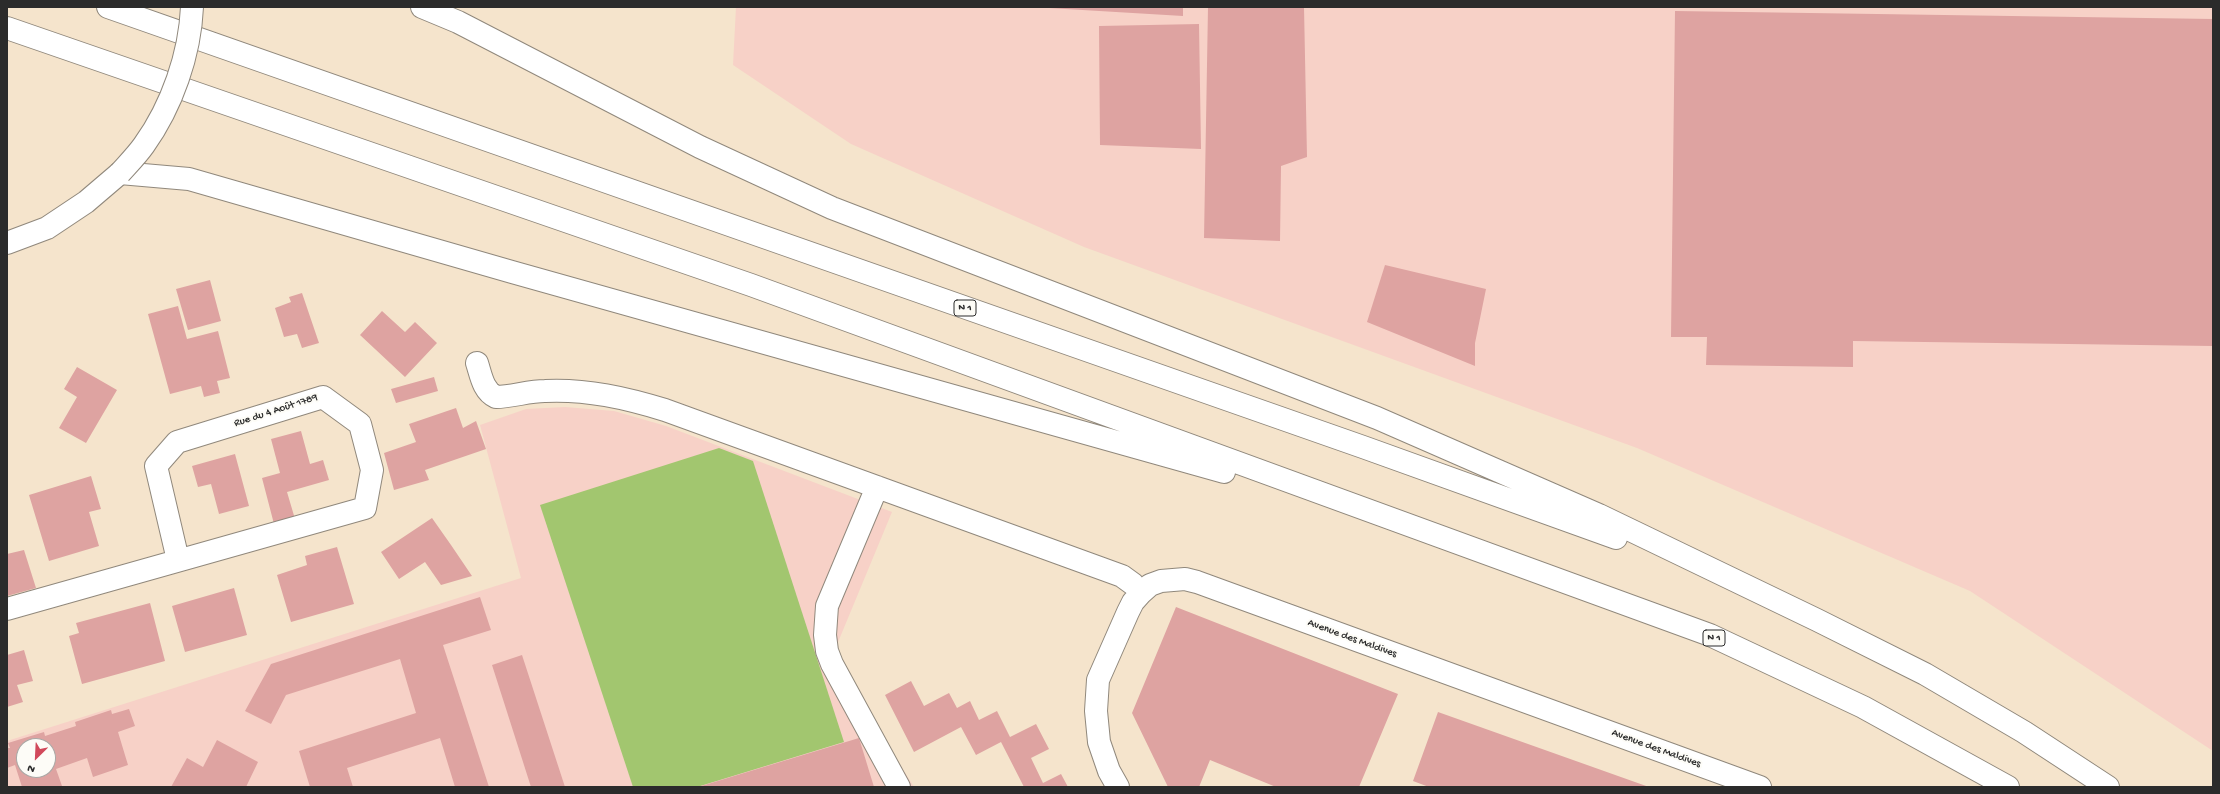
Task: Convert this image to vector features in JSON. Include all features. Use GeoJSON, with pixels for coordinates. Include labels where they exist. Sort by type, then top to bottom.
{"type":"FeatureCollection","features":[{"type":"Feature","properties":{"kind":"main road","name":"N 1"},"geometry":{"type":"LineString","coordinates":[[108,7],[1591,528],[1817,620],[1925,674],[2024,732],[2108,787]]}},
{"type":"Feature","properties":{"kind":"main road"},"geometry":{"type":"LineString","coordinates":[[7,242],[47,228],[86,202],[120,173],[145,145],[175,91],[191,30],[192,7]]}},
{"type":"Feature","properties":{"kind":"main road"},"geometry":{"type":"LineString","coordinates":[[422,7],[458,22],[700,147],[832,208],[1377,418],[1599,515],[1817,620]]}},
{"type":"Feature","properties":{"kind":"main road","name":"N 1"},"geometry":{"type":"LineString","coordinates":[[7,28],[751,285],[1710,635],[1863,707],[2008,787]]}},
{"type":"Feature","properties":{"kind":"main road"},"geometry":{"type":"LineString","coordinates":[[120,173],[189,179],[1405,523]]}},
{"type":"Feature","properties":{"kind":"main road"},"geometry":{"type":"LineString","coordinates":[[477,363],[486,388],[490,394],[496,396],[570,390],[599,393],[628,399],[665,410],[1122,576],[1133,584],[1141,593]]}},
{"type":"Feature","properties":{"kind":"main road","name":"Rue du 4 Août 1789"},"geometry":{"type":"LineString","coordinates":[[7,609],[365,508],[372,470],[360,424],[323,396],[178,442],[156,466],[178,560]]}},
{"type":"Feature","properties":{"kind":"main road"},"geometry":{"type":"LineString","coordinates":[[877,487],[832,592],[825,620],[825,635],[827,651],[832,664],[899,787]]}},
{"type":"Feature","properties":{"kind":"main road","name":"Avenue des Maldives"},"geometry":{"type":"LineString","coordinates":[[1118,787],[1109,771],[1099,742],[1096,711],[1098,680],[1130,607],[1141,593],[1150,586],[1161,581],[1185,579],[1197,582],[1760,787]]}},
{"type":"Feature","properties":{"kind":"shaded area"},"geometry":{"type":"Polygon","coordinates":[[[736,7],[2213,7],[2213,751],[1970,591],[1637,448],[1084,247],[851,144],[733,65],[736,7]]]}},
{"type":"Feature","properties":{"kind":"shaded area"},"geometry":{"type":"Polygon","coordinates":[[[565,407],[614,411],[666,426],[892,512],[836,647],[848,682],[914,787],[7,787],[7,741],[16,738],[16,778],[56,778],[56,738],[16,738],[521,578],[480,425],[526,409],[565,407]]]}},
{"type":"Feature","properties":{"kind":"green space"},"geometry":{"type":"Polygon","coordinates":[[[719,448],[753,461],[844,742],[697,787],[633,787],[540,505],[719,448]]]}},
{"type":"Feature","properties":{"kind":"building"},"geometry":{"type":"Polygon","coordinates":[[[1183,7],[1183,16],[1049,8],[1183,7]]]}},
{"type":"Feature","properties":{"kind":"building"},"geometry":{"type":"Polygon","coordinates":[[[1208,7],[1304,7],[1307,157],[1281,166],[1280,241],[1204,238],[1208,7]]]}},
{"type":"Feature","properties":{"kind":"building"},"geometry":{"type":"Polygon","coordinates":[[[1675,11],[2213,19],[2213,346],[1853,341],[1853,367],[1706,365],[1707,337],[1671,337],[1675,11]]]}},
{"type":"Feature","properties":{"kind":"building"},"geometry":{"type":"Polygon","coordinates":[[[1199,24],[1201,149],[1100,145],[1099,26],[1199,24]]]}},
{"type":"Feature","properties":{"kind":"building"},"geometry":{"type":"Polygon","coordinates":[[[1385,265],[1486,289],[1475,343],[1475,366],[1367,322],[1385,265]]]}},
{"type":"Feature","properties":{"kind":"building"},"geometry":{"type":"Polygon","coordinates":[[[210,280],[221,321],[188,330],[176,289],[210,280]]]}},
{"type":"Feature","properties":{"kind":"building"},"geometry":{"type":"Polygon","coordinates":[[[302,293],[319,343],[302,348],[297,334],[284,337],[275,308],[291,302],[289,297],[302,293]]]}},
{"type":"Feature","properties":{"kind":"building"},"geometry":{"type":"Polygon","coordinates":[[[178,306],[187,339],[218,331],[230,378],[217,381],[220,393],[204,397],[201,386],[170,394],[148,314],[178,306]]]}},
{"type":"Feature","properties":{"kind":"building"},"geometry":{"type":"Polygon","coordinates":[[[382,311],[405,332],[415,322],[437,343],[405,377],[360,335],[382,311]]]}},
{"type":"Feature","properties":{"kind":"building"},"geometry":{"type":"Polygon","coordinates":[[[77,367],[117,390],[86,443],[59,428],[77,397],[64,389],[77,367]]]}},
{"type":"Feature","properties":{"kind":"building"},"geometry":{"type":"Polygon","coordinates":[[[434,377],[438,391],[396,403],[391,389],[434,377]]]}},
{"type":"Feature","properties":{"kind":"building"},"geometry":{"type":"Polygon","coordinates":[[[456,408],[463,428],[476,421],[486,449],[425,470],[429,480],[394,490],[384,453],[416,442],[409,424],[456,408]]]}},
{"type":"Feature","properties":{"kind":"building"},"geometry":{"type":"Polygon","coordinates":[[[301,431],[310,464],[323,460],[329,480],[287,492],[295,519],[274,524],[262,478],[280,473],[271,439],[301,431]]]}},
{"type":"Feature","properties":{"kind":"building"},"geometry":{"type":"Polygon","coordinates":[[[235,454],[249,506],[219,514],[211,484],[198,487],[192,466],[235,454]]]}},
{"type":"Feature","properties":{"kind":"building"},"geometry":{"type":"Polygon","coordinates":[[[91,476],[101,509],[89,512],[99,546],[49,561],[29,495],[91,476]]]}},
{"type":"Feature","properties":{"kind":"building"},"geometry":{"type":"Polygon","coordinates":[[[432,518],[472,576],[441,585],[425,562],[399,579],[381,552],[432,518]]]}},
{"type":"Feature","properties":{"kind":"building"},"geometry":{"type":"Polygon","coordinates":[[[337,547],[354,604],[291,622],[277,575],[307,565],[305,556],[337,547]]]}},
{"type":"Feature","properties":{"kind":"building"},"geometry":{"type":"Polygon","coordinates":[[[24,550],[36,588],[7,596],[7,554],[24,550]]]}},
{"type":"Feature","properties":{"kind":"building"},"geometry":{"type":"Polygon","coordinates":[[[234,588],[247,635],[185,652],[172,606],[234,588]]]}},
{"type":"Feature","properties":{"kind":"building"},"geometry":{"type":"Polygon","coordinates":[[[480,597],[491,630],[443,645],[489,787],[455,787],[440,738],[347,768],[353,787],[310,787],[299,751],[416,713],[400,659],[286,695],[271,724],[245,711],[271,664],[480,597]]]}},
{"type":"Feature","properties":{"kind":"building"},"geometry":{"type":"Polygon","coordinates":[[[150,603],[165,661],[82,684],[69,636],[79,633],[76,623],[150,603]]]}},
{"type":"Feature","properties":{"kind":"building"},"geometry":{"type":"Polygon","coordinates":[[[1176,607],[1398,694],[1359,787],[1276,787],[1210,760],[1199,787],[1168,787],[1132,713],[1176,607]]]}},
{"type":"Feature","properties":{"kind":"building"},"geometry":{"type":"Polygon","coordinates":[[[24,650],[33,681],[17,685],[23,702],[7,707],[7,655],[24,650]]]}},
{"type":"Feature","properties":{"kind":"building"},"geometry":{"type":"Polygon","coordinates":[[[522,655],[565,787],[531,787],[492,665],[522,655]]]}},
{"type":"Feature","properties":{"kind":"building"},"geometry":{"type":"Polygon","coordinates":[[[911,681],[924,706],[949,693],[957,708],[970,701],[979,720],[997,711],[1010,737],[1036,724],[1049,749],[1031,758],[1043,783],[1061,774],[1068,787],[1024,787],[1001,742],[976,755],[961,727],[914,752],[885,695],[911,681]]]}},
{"type":"Feature","properties":{"kind":"building"},"geometry":{"type":"Polygon","coordinates":[[[129,709],[135,726],[118,732],[128,765],[93,777],[87,758],[56,769],[56,738],[24,738],[44,732],[45,736],[76,726],[75,722],[111,710],[112,714],[129,709]]]}},
{"type":"Feature","properties":{"kind":"building"},"geometry":{"type":"Polygon","coordinates":[[[1438,712],[1649,787],[1429,787],[1413,781],[1438,712]]]}},
{"type":"Feature","properties":{"kind":"building"},"geometry":{"type":"Polygon","coordinates":[[[859,738],[874,787],[698,787],[859,738]]]}},
{"type":"Feature","properties":{"kind":"building"},"geometry":{"type":"Polygon","coordinates":[[[217,740],[258,762],[246,787],[171,787],[187,758],[203,767],[217,740]]]}},
{"type":"Feature","properties":{"kind":"building"},"geometry":{"type":"Polygon","coordinates":[[[16,741],[16,768],[15,765],[7,768],[7,748],[10,748],[8,743],[16,741]]]}},
{"type":"Feature","properties":{"kind":"building"},"geometry":{"type":"Polygon","coordinates":[[[56,769],[62,786],[60,787],[22,787],[19,778],[56,778],[56,769]]]}}]}
